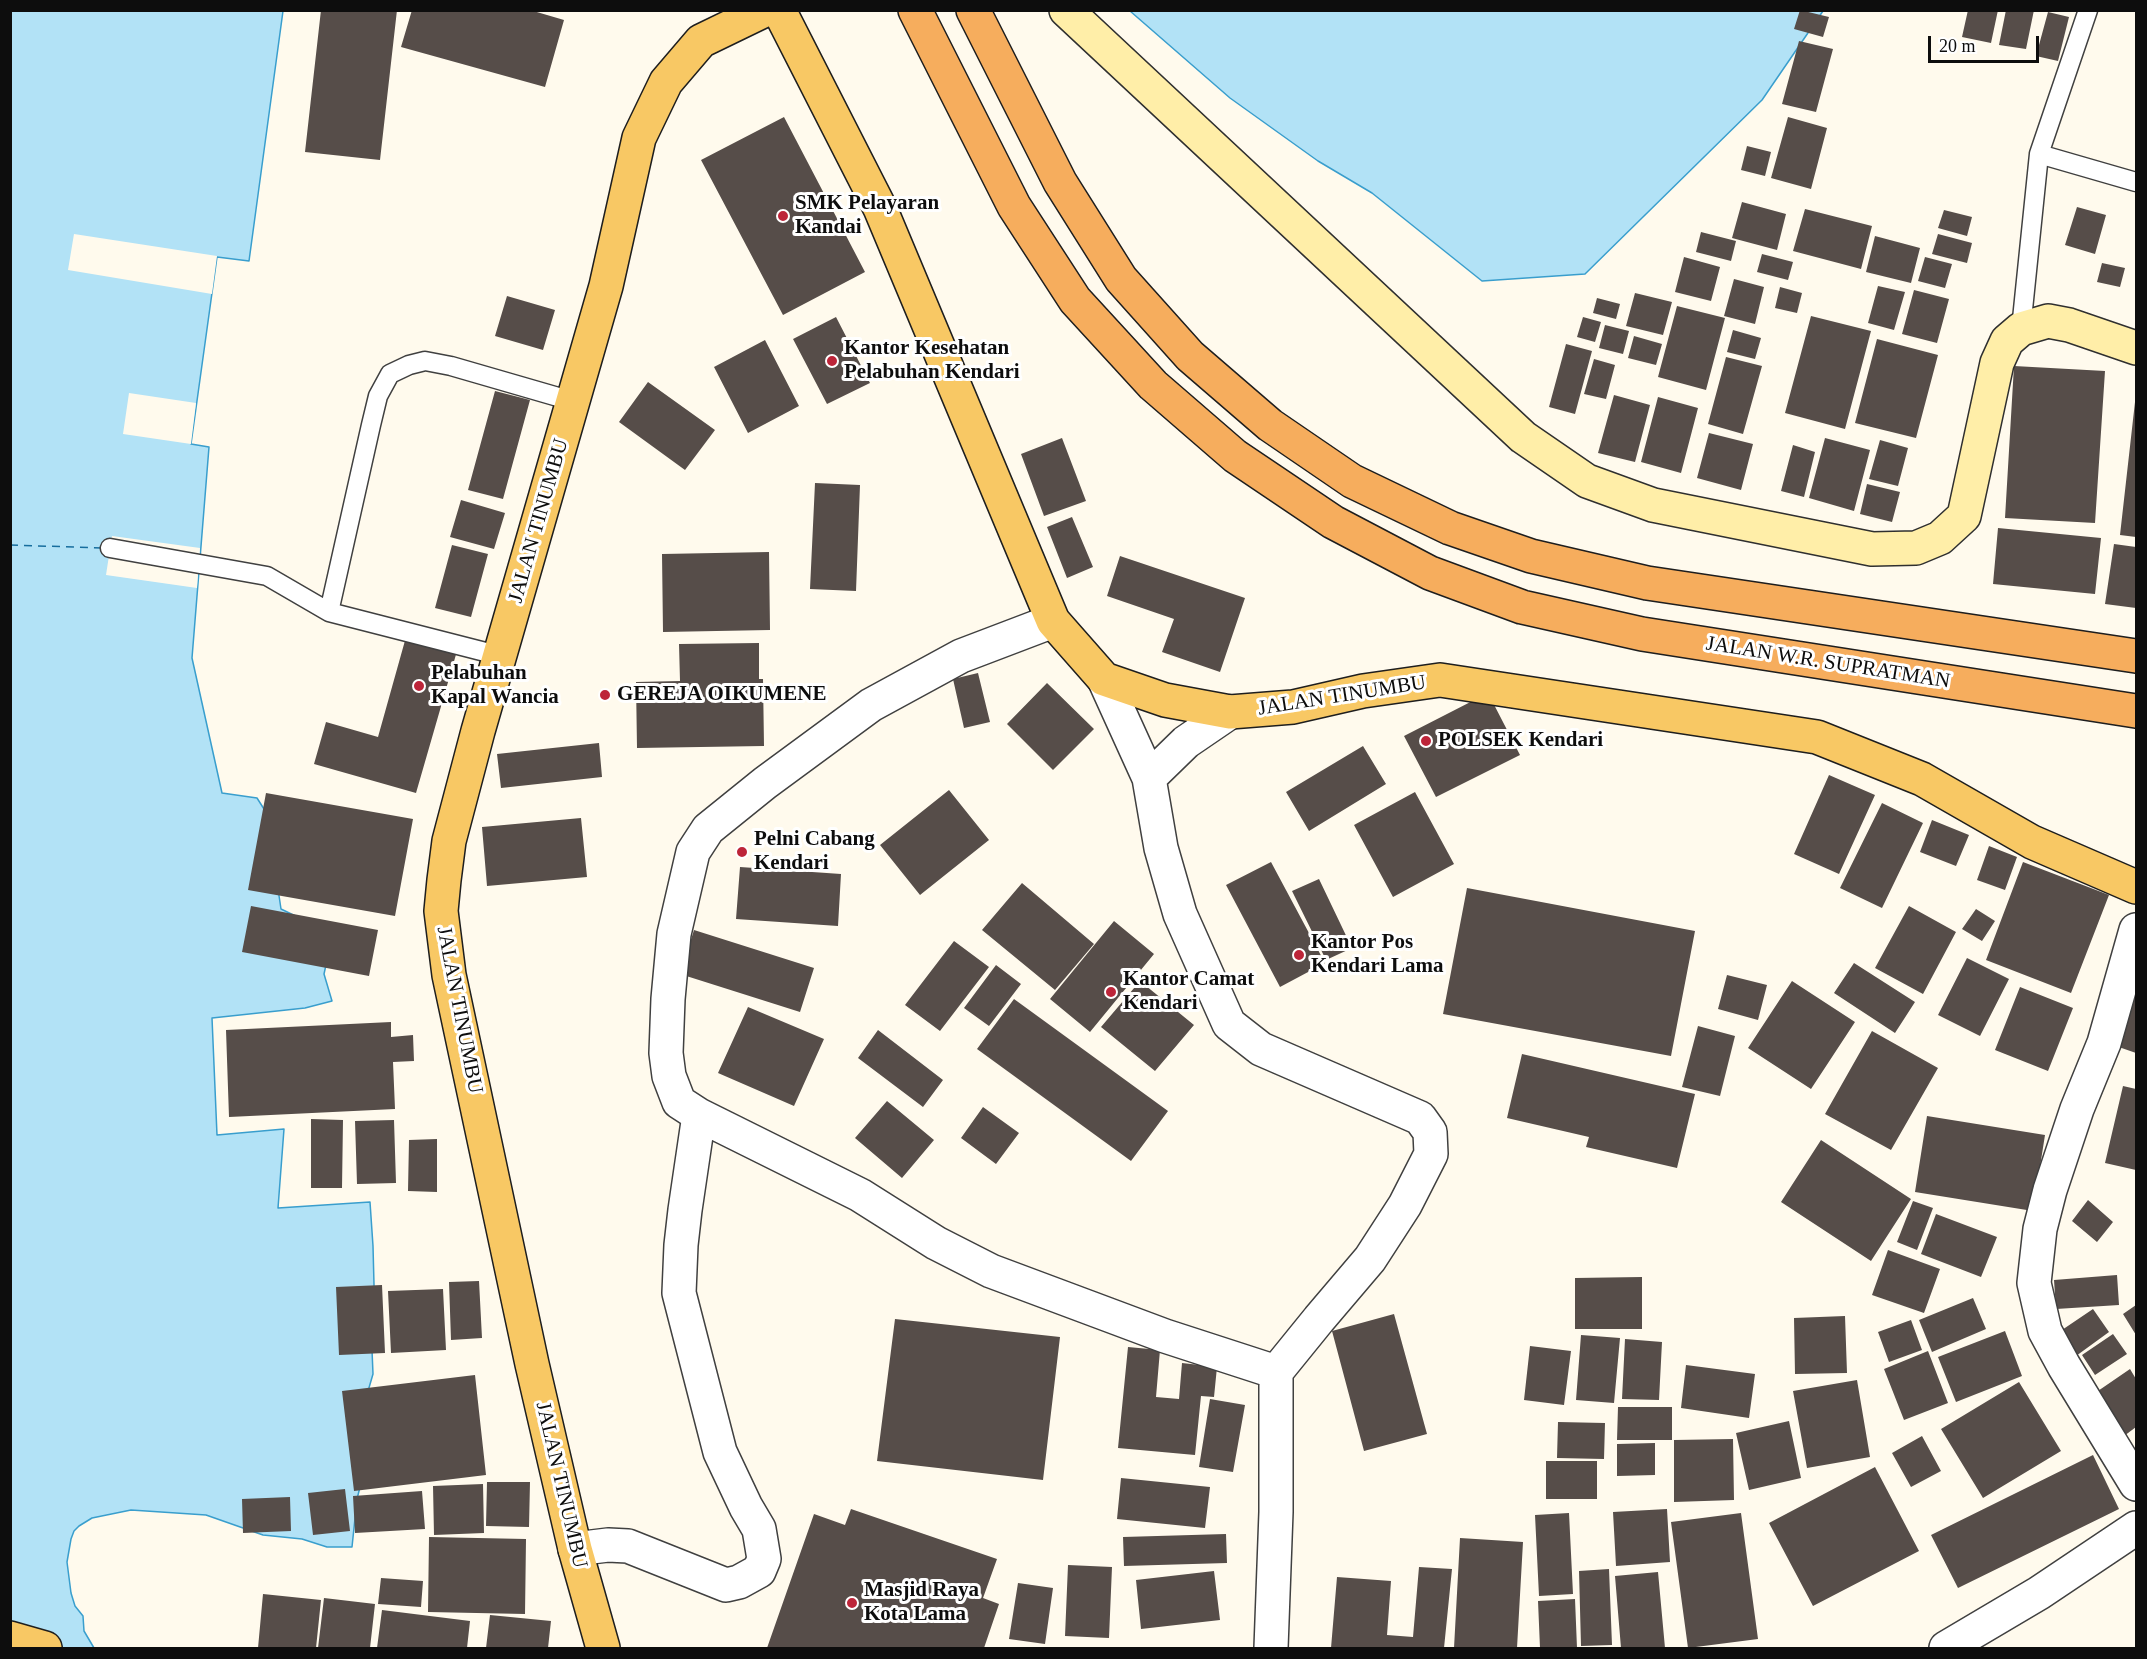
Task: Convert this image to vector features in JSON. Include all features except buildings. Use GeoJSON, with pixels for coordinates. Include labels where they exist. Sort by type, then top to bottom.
{"type":"FeatureCollection","features":[{"type":"Feature","properties":{"kind":"highway","name":"JALAN W.R. SUPRATMAN"},"geometry":{"type":"LineString","coordinates":[[915,10],[1014,206],[1075,300],[1153,385],[1235,456],[1333,522],[1430,573],[1522,607],[1642,634],[2136,711]]}},
{"type":"Feature","properties":{"kind":"highway"},"geometry":{"type":"LineString","coordinates":[[974,10],[1060,182],[1121,279],[1190,356],[1270,425],[1352,481],[1450,528],[1531,556],[1647,583],[2136,656]]}},
{"type":"Feature","properties":{"kind":"main road","name":"JALAN TINUMBU"},"geometry":{"type":"LineString","coordinates":[[603,1648],[574,1549],[532,1364],[452,987],[441,911],[449,841],[606,286],[639,138],[666,82],[701,41],[765,10]]}},
{"type":"Feature","properties":{"kind":"main road","name":"JALAN TINUMBU"},"geometry":{"type":"LineString","coordinates":[[779,10],[880,208],[1053,621],[1104,679],[1165,700],[1230,712],[1293,707],[1363,691],[1440,680],[1816,737],[1922,779],[2031,842],[2136,887]]}},
{"type":"Feature","properties":{"kind":"main road"},"geometry":{"type":"LineString","coordinates":[[1066,10],[1523,437],[1587,481],[1653,506],[1872,549],[1916,548],[1940,538],[1964,516],[1996,363],[2007,341],[2022,329],[2048,321],[2069,325],[2136,348]]}},
{"type":"Feature","properties":{"kind":"main road"},"geometry":{"type":"LineString","coordinates":[[10,1638],[45,1648]]}},
{"type":"Feature","properties":{"kind":"street"},"geometry":{"type":"LineString","coordinates":[[1053,621],[961,656],[871,705],[765,783],[708,829],[693,852],[674,934],[670,966],[666,1053],[669,1076],[679,1102],[699,1115],[860,1195],[936,1243],[992,1271],[1165,1336],[1276,1372]]}},
{"type":"Feature","properties":{"kind":"street"},"geometry":{"type":"LineString","coordinates":[[1104,679],[1149,778],[1161,848],[1180,914],[1229,1024],[1261,1049],[1420,1118],[1430,1132],[1431,1154],[1400,1214],[1370,1259],[1318,1318],[1276,1372],[1276,1512],[1271,1648]]}},
{"type":"Feature","properties":{"kind":"street"},"geometry":{"type":"LineString","coordinates":[[1149,778],[1186,742],[1230,712]]}},
{"type":"Feature","properties":{"kind":"street"},"geometry":{"type":"LineString","coordinates":[[2136,930],[2104,1043],[2077,1109],[2050,1190],[2040,1229],[2034,1283],[2045,1331],[2136,1484]]}},
{"type":"Feature","properties":{"kind":"street"},"geometry":{"type":"LineString","coordinates":[[574,1549],[608,1545],[628,1546],[726,1585],[739,1582],[759,1571],[764,1559],[759,1529],[720,1452],[679,1293],[684,1210],[699,1115]]}},
{"type":"Feature","properties":{"kind":"street"},"geometry":{"type":"LineString","coordinates":[[1946,1648],[2039,1593],[2136,1528]]}},
{"type":"Feature","properties":{"kind":"lane"},"geometry":{"type":"LineString","coordinates":[[2022,329],[2039,154],[2088,10]]}},
{"type":"Feature","properties":{"kind":"lane"},"geometry":{"type":"LineString","coordinates":[[2039,154],[2136,182]]}},
{"type":"Feature","properties":{"kind":"lane"},"geometry":{"type":"LineString","coordinates":[[329,612],[378,396],[390,374],[409,365],[425,361],[451,366],[572,400]]}},
{"type":"Feature","properties":{"kind":"lane"},"geometry":{"type":"LineString","coordinates":[[110,548],[267,576],[329,612],[501,656]]}},
{"type":"Feature","properties":{"kind":"water"},"geometry":{"type":"Polygon","coordinates":[[[11,11],[283,11],[249,261],[217,257],[191,444],[209,447],[192,658],[222,793],[257,798],[271,820],[281,909],[312,924],[326,965],[324,974],[332,1001],[305,1008],[212,1018],[217,1135],[284,1129],[278,1208],[370,1202],[373,1246],[375,1323],[372,1350],[373,1374],[366,1398],[362,1479],[357,1499],[352,1547],[327,1547],[302,1539],[263,1535],[206,1515],[131,1510],[92,1518],[74,1531],[67,1562],[75,1606],[83,1616],[84,1631],[94,1648],[11,1648],[11,11]]]}},
{"type":"Feature","properties":{"kind":"water"},"geometry":{"type":"Polygon","coordinates":[[[1130,11],[1823,11],[1762,100],[1585,274],[1482,281],[1372,193],[1318,161],[1230,98],[1130,11]]]}},
{"type":"Feature","properties":{"kind":"pier"},"geometry":{"type":"Polygon","coordinates":[[[74,234],[217,256],[212,294],[68,270],[74,234]]]}},
{"type":"Feature","properties":{"kind":"pier"},"geometry":{"type":"Polygon","coordinates":[[[129,393],[196,403],[191,444],[123,434],[129,393]]]}},
{"type":"Feature","properties":{"kind":"pier"},"geometry":{"type":"Polygon","coordinates":[[[112,536],[200,548],[197,588],[106,575],[112,536]]]}},
{"type":"Feature","properties":{"kind":"ferry route"},"geometry":{"type":"LineString","coordinates":[[10,545],[103,548]]}},
{"type":"Feature","properties":{"kind":"place","name":"SMK Pelayaran Kandai"},"geometry":{"type":"Point","coordinates":[783,216]}},
{"type":"Feature","properties":{"kind":"place","name":"Kantor Kesehatan Pelabuhan Kendari"},"geometry":{"type":"Point","coordinates":[832,361]}},
{"type":"Feature","properties":{"kind":"place","name":"Pelabuhan Kapal Wancia"},"geometry":{"type":"Point","coordinates":[419,686]}},
{"type":"Feature","properties":{"kind":"place","name":"GEREJA OIKUMENE"},"geometry":{"type":"Point","coordinates":[605,695]}},
{"type":"Feature","properties":{"kind":"place","name":"POLSEK Kendari"},"geometry":{"type":"Point","coordinates":[1426,741]}},
{"type":"Feature","properties":{"kind":"place","name":"Pelni Cabang Kendari"},"geometry":{"type":"Point","coordinates":[742,852]}},
{"type":"Feature","properties":{"kind":"place","name":"Kantor Pos Kendari Lama"},"geometry":{"type":"Point","coordinates":[1299,955]}},
{"type":"Feature","properties":{"kind":"place","name":"Kantor Camat Kendari"},"geometry":{"type":"Point","coordinates":[1111,992]}},
{"type":"Feature","properties":{"kind":"place","name":"Masjid Raya Kota Lama"},"geometry":{"type":"Point","coordinates":[852,1603]}}]}
